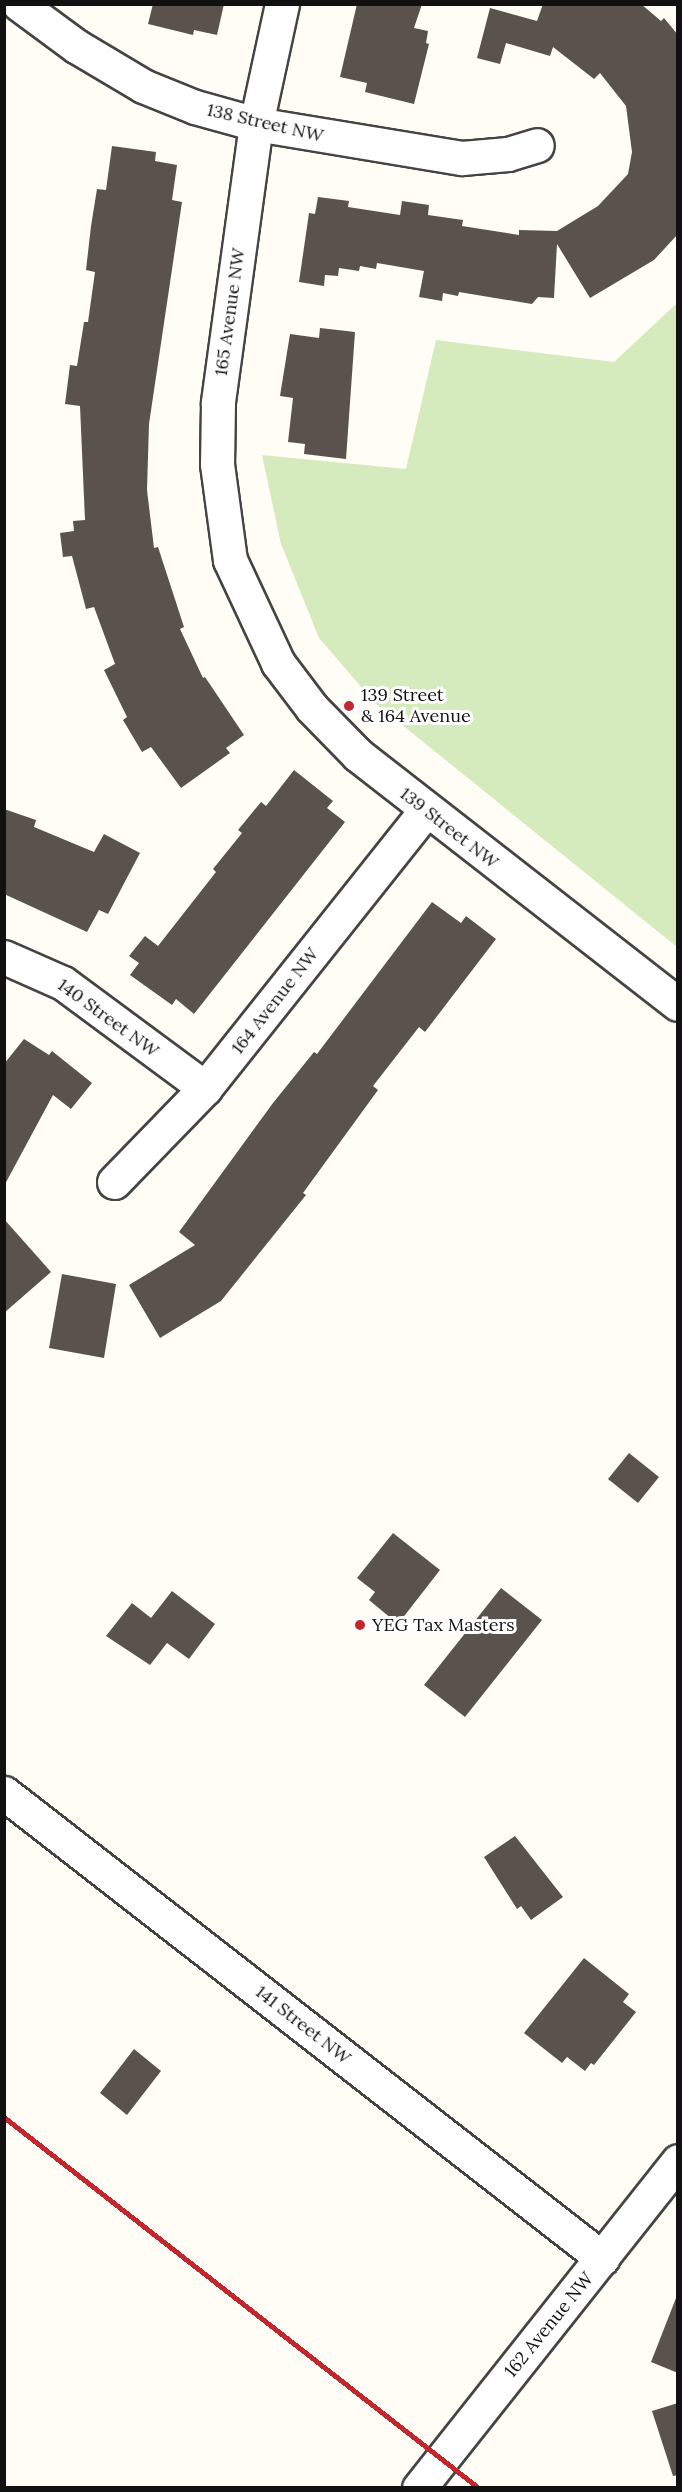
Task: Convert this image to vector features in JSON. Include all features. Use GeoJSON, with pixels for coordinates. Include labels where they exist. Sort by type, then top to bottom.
{"type":"FeatureCollection","features":[{"type":"Feature","properties":{"kind":"street","name":"138 Street NW"},"geometry":{"type":"LineString","coordinates":[[19,4],[76,46],[143,86],[195,107],[256,124],[462,158],[508,154],[537,145]]}},
{"type":"Feature","properties":{"kind":"street","name":"165 Avenue NW"},"geometry":{"type":"LineString","coordinates":[[254,619],[230,560],[217,464],[218,403],[256,124],[282,4]]}},
{"type":"Feature","properties":{"kind":"street","name":"139 Street NW"},"geometry":{"type":"LineString","coordinates":[[254,619],[278,663],[312,708],[358,755],[425,811],[678,1004]]}},
{"type":"Feature","properties":{"kind":"street","name":"164 Avenue NW"},"geometry":{"type":"LineString","coordinates":[[114,1182],[205,1088],[425,811]]}},
{"type":"Feature","properties":{"kind":"street","name":"140 Street NW"},"geometry":{"type":"LineString","coordinates":[[4,957],[63,983],[205,1088]]}},
{"type":"Feature","properties":{"kind":"street","name":"141 Street NW"},"geometry":{"type":"LineString","coordinates":[[4,1793],[602,2258]]}},
{"type":"Feature","properties":{"kind":"street","name":"162 Avenue NW"},"geometry":{"type":"LineString","coordinates":[[419,2487],[678,2161]]}},
{"type":"Feature","properties":{"kind":"green space"},"geometry":{"type":"Polygon","coordinates":[[[677,303],[677,947],[375,703],[319,638],[281,544],[262,455],[406,469],[436,340],[614,362],[677,303]]]}},
{"type":"Feature","properties":{"kind":"building"},"geometry":{"type":"Polygon","coordinates":[[[153,4],[224,4],[217,35],[194,30],[193,35],[148,24],[153,4]]]}},
{"type":"Feature","properties":{"kind":"building"},"geometry":{"type":"Polygon","coordinates":[[[357,4],[422,4],[414,28],[428,31],[426,43],[429,44],[414,104],[365,92],[367,83],[340,77],[357,4]]]}},
{"type":"Feature","properties":{"kind":"building"},"geometry":{"type":"Polygon","coordinates":[[[543,4],[641,4],[661,21],[664,18],[678,35],[678,234],[654,260],[590,298],[557,244],[554,298],[538,297],[532,304],[459,292],[458,296],[443,293],[442,301],[419,297],[424,271],[377,263],[376,269],[360,266],[359,271],[339,268],[338,276],[325,275],[324,286],[299,282],[309,213],[315,214],[318,197],[349,201],[348,207],[400,215],[402,201],[429,205],[428,215],[463,220],[462,226],[519,235],[519,230],[557,231],[598,206],[628,174],[632,152],[626,106],[600,73],[594,79],[553,47],[550,56],[506,43],[500,64],[477,58],[490,8],[537,21],[543,4]]]}},
{"type":"Feature","properties":{"kind":"building"},"geometry":{"type":"Polygon","coordinates":[[[112,146],[156,152],[155,161],[177,165],[172,200],[182,202],[149,424],[147,490],[154,548],[158,547],[184,627],[180,629],[203,678],[205,677],[244,735],[226,748],[230,753],[181,788],[151,747],[142,752],[123,720],[127,717],[104,670],[115,664],[94,607],[86,609],[72,556],[63,557],[60,533],[74,531],[73,521],[85,520],[80,406],[65,404],[70,365],[77,366],[84,322],[88,322],[95,272],[86,270],[91,226],[97,189],[106,190],[112,146]]]}},
{"type":"Feature","properties":{"kind":"building"},"geometry":{"type":"Polygon","coordinates":[[[320,328],[355,332],[346,459],[304,454],[305,444],[288,442],[293,398],[280,396],[290,334],[319,338],[320,328]]]}},
{"type":"Feature","properties":{"kind":"building"},"geometry":{"type":"Polygon","coordinates":[[[294,770],[333,801],[327,808],[345,822],[194,1014],[176,999],[172,1005],[130,975],[139,963],[129,956],[145,936],[158,946],[216,872],[213,869],[242,833],[238,830],[261,802],[266,806],[294,770]]]}},
{"type":"Feature","properties":{"kind":"building"},"geometry":{"type":"Polygon","coordinates":[[[4,809],[36,820],[34,827],[94,852],[104,834],[140,853],[108,914],[99,910],[87,932],[4,894],[4,809]]]}},
{"type":"Feature","properties":{"kind":"building"},"geometry":{"type":"Polygon","coordinates":[[[432,902],[461,923],[466,916],[496,939],[425,1032],[419,1027],[373,1086],[378,1090],[303,1193],[306,1195],[221,1301],[160,1338],[129,1285],[195,1245],[179,1232],[273,1103],[314,1052],[317,1054],[432,902]]]}},
{"type":"Feature","properties":{"kind":"building"},"geometry":{"type":"Polygon","coordinates":[[[24,1039],[49,1055],[52,1051],[92,1083],[71,1109],[53,1095],[4,1186],[4,1064],[24,1039]]]}},
{"type":"Feature","properties":{"kind":"building"},"geometry":{"type":"Polygon","coordinates":[[[4,1219],[51,1272],[4,1313],[4,1219]]]}},
{"type":"Feature","properties":{"kind":"building"},"geometry":{"type":"Polygon","coordinates":[[[62,1274],[116,1284],[104,1358],[49,1348],[62,1274]]]}},
{"type":"Feature","properties":{"kind":"building"},"geometry":{"type":"Polygon","coordinates":[[[629,1453],[659,1477],[638,1503],[608,1479],[629,1453]]]}},
{"type":"Feature","properties":{"kind":"building"},"geometry":{"type":"Polygon","coordinates":[[[393,1533],[440,1570],[398,1624],[369,1600],[375,1592],[357,1578],[393,1533]]]}},
{"type":"Feature","properties":{"kind":"building"},"geometry":{"type":"Polygon","coordinates":[[[501,1588],[542,1620],[465,1717],[424,1685],[501,1588]]]}},
{"type":"Feature","properties":{"kind":"building"},"geometry":{"type":"Polygon","coordinates":[[[172,1591],[215,1624],[189,1659],[167,1643],[150,1665],[106,1636],[132,1603],[151,1618],[172,1591]]]}},
{"type":"Feature","properties":{"kind":"building"},"geometry":{"type":"Polygon","coordinates":[[[515,1836],[563,1897],[531,1920],[521,1906],[517,1909],[484,1857],[515,1836]]]}},
{"type":"Feature","properties":{"kind":"building"},"geometry":{"type":"Polygon","coordinates":[[[584,1958],[629,1994],[623,2002],[636,2012],[594,2065],[591,2063],[585,2071],[567,2057],[562,2063],[524,2033],[584,1958]]]}},
{"type":"Feature","properties":{"kind":"building"},"geometry":{"type":"Polygon","coordinates":[[[134,2049],[161,2071],[127,2115],[100,2093],[134,2049]]]}},
{"type":"Feature","properties":{"kind":"building"},"geometry":{"type":"Polygon","coordinates":[[[676,2298],[678,2299],[678,2373],[651,2362],[676,2298]]]}},
{"type":"Feature","properties":{"kind":"building"},"geometry":{"type":"Polygon","coordinates":[[[678,2403],[678,2475],[673,2476],[652,2411],[678,2403]]]}},
{"type":"Feature","properties":{"kind":"railway"},"geometry":{"type":"LineString","coordinates":[[4,2117],[479,2488]]}},
{"type":"Feature","properties":{"kind":"place","name":"139 Street & 164 Avenue"},"geometry":{"type":"Point","coordinates":[349,706]}},
{"type":"Feature","properties":{"kind":"place","name":"YEG Tax Masters"},"geometry":{"type":"Point","coordinates":[360,1625]}}]}
